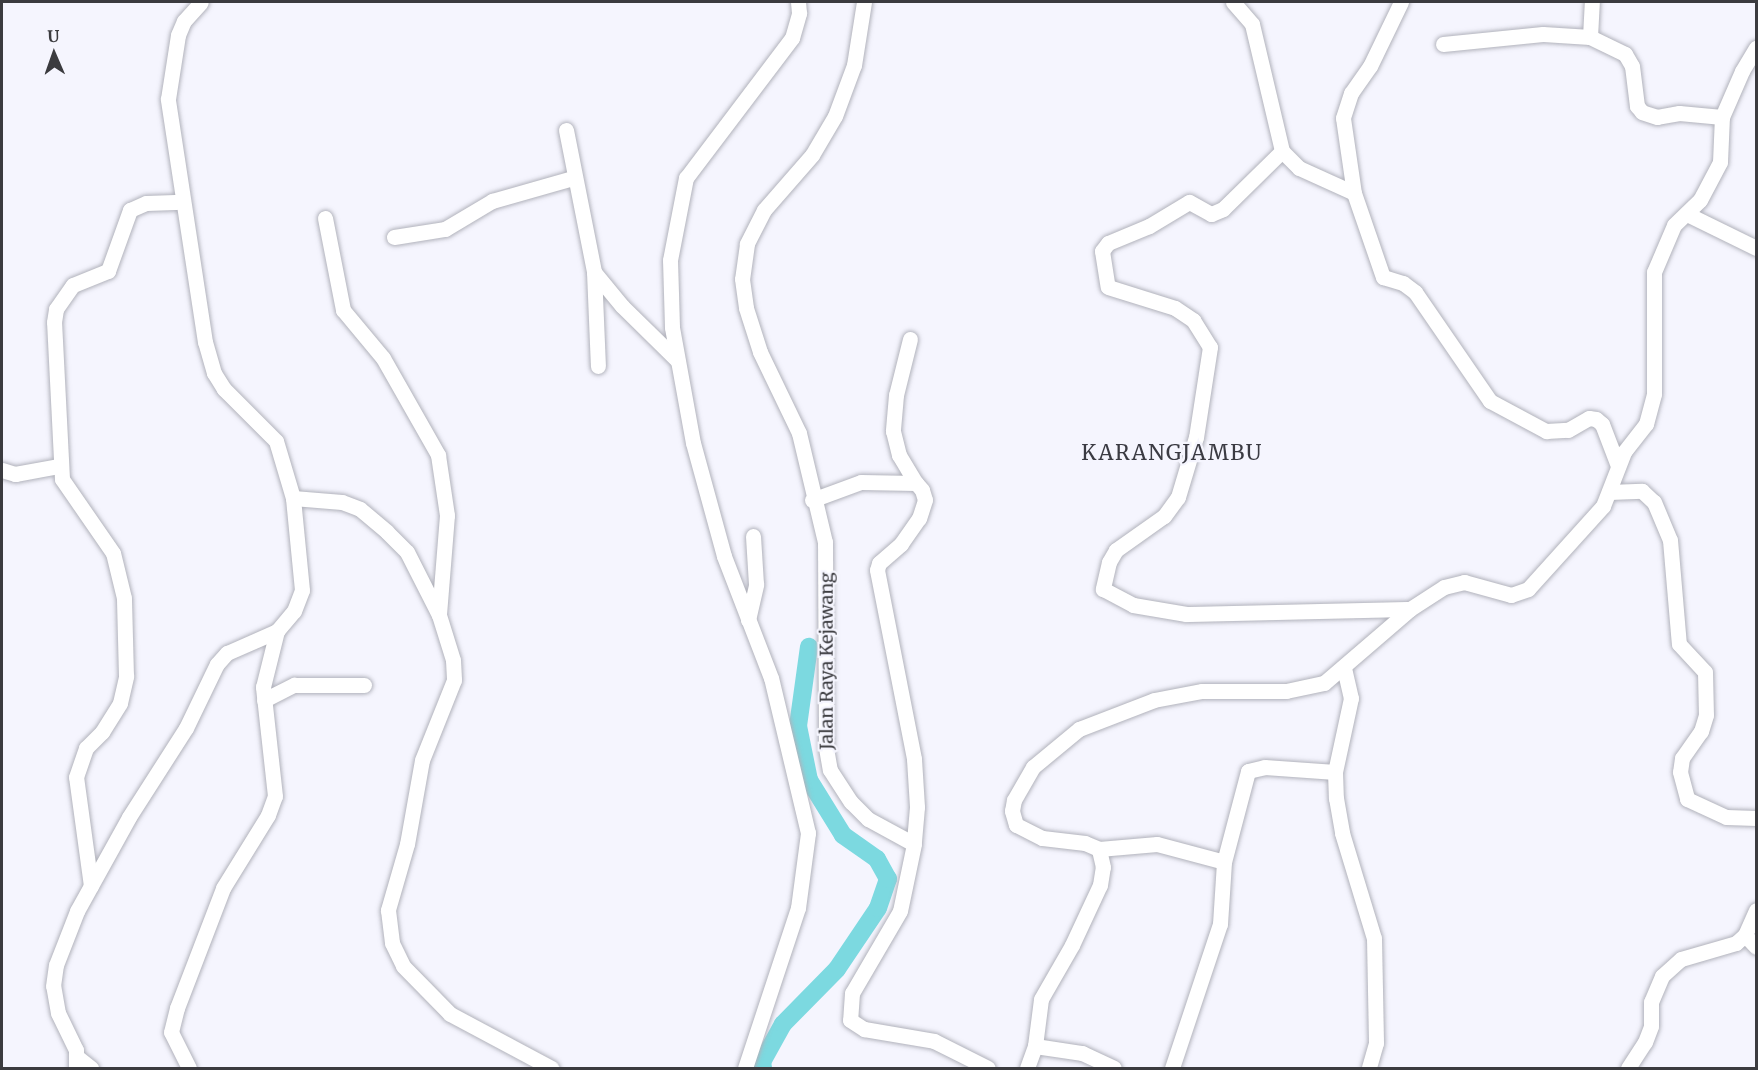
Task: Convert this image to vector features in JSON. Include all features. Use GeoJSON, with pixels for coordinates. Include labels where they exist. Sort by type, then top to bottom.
{"type":"FeatureCollection","features":[{"type":"Feature","properties":{"kind":"street"},"geometry":{"type":"LineString","coordinates":[[189,1068],[171,1032],[177,1008],[223,888],[268,815],[275,796],[263,677],[277,631],[294,611],[302,590],[293,498],[271,433],[224,389],[210,360],[182,202],[170,119],[170,74],[184,21],[201,2]]}},
{"type":"Feature","properties":{"kind":"street"},"geometry":{"type":"LineString","coordinates":[[744,1068],[798,908],[808,833],[780,705],[724,556],[693,443],[672,327],[670,260],[686,178],[792,38],[799,13],[798,2]]}},
{"type":"Feature","properties":{"kind":"street","name":"Jalan Raya Kejawang"},"geometry":{"type":"LineString","coordinates":[[864,2],[854,65],[835,116],[812,155],[764,210],[747,244],[742,267],[752,330],[793,414],[812,500],[821,528],[826,559],[826,748],[830,770],[851,802],[868,819],[914,844]]}},
{"type":"Feature","properties":{"kind":"street"},"geometry":{"type":"LineString","coordinates":[[1233,2],[1252,24],[1282,151],[1299,168],[1354,193]]}},
{"type":"Feature","properties":{"kind":"street"},"geometry":{"type":"LineString","coordinates":[[1401,2],[1384,40],[1345,105],[1343,133],[1354,193],[1383,277],[1403,283],[1415,292],[1457,350],[1479,391],[1490,401],[1546,431],[1568,430],[1589,418],[1596,419],[1602,424],[1618,466]]}},
{"type":"Feature","properties":{"kind":"street"},"geometry":{"type":"LineString","coordinates":[[1590,37],[1592,2]]}},
{"type":"Feature","properties":{"kind":"street"},"geometry":{"type":"LineString","coordinates":[[1443,44],[1543,34],[1590,37],[1625,54],[1632,66],[1637,106],[1642,112],[1657,117],[1679,113],[1722,117]]}},
{"type":"Feature","properties":{"kind":"street"},"geometry":{"type":"LineString","coordinates":[[1224,862],[1157,844],[1099,849],[1085,843],[1042,838],[1022,831],[1013,820],[1014,800],[1022,780],[1063,740],[1099,719],[1154,700],[1212,691],[1305,688],[1324,684],[1432,592],[1464,582],[1499,594],[1528,589],[1582,531],[1609,492],[1618,466],[1646,424],[1651,410],[1654,272],[1666,238],[1700,200],[1720,162],[1722,117],[1738,78],[1756,48]]}},
{"type":"Feature","properties":{"kind":"street"},"geometry":{"type":"LineString","coordinates":[[566,130],[573,178],[594,272],[598,366]]}},
{"type":"Feature","properties":{"kind":"street"},"geometry":{"type":"LineString","coordinates":[[1282,151],[1223,209],[1211,214],[1188,202],[1168,216],[1108,243],[1102,251],[1108,287],[1175,308],[1193,320],[1210,347],[1196,437],[1178,497],[1164,516],[1116,550],[1109,562],[1102,589],[1133,606],[1186,614],[1410,609]]}},
{"type":"Feature","properties":{"kind":"street"},"geometry":{"type":"LineString","coordinates":[[394,237],[445,228],[492,201],[573,178]]}},
{"type":"Feature","properties":{"kind":"street"},"geometry":{"type":"LineString","coordinates":[[91,885],[76,777],[86,748],[102,732],[120,703],[126,676],[124,598],[113,553],[68,493],[59,466],[56,309],[73,285],[108,271],[130,210],[146,203],[182,202]]}},
{"type":"Feature","properties":{"kind":"street"},"geometry":{"type":"LineString","coordinates":[[1687,213],[1756,248]]}},
{"type":"Feature","properties":{"kind":"street"},"geometry":{"type":"LineString","coordinates":[[325,218],[343,310],[383,358],[438,455],[447,489],[439,615]]}},
{"type":"Feature","properties":{"kind":"street"},"geometry":{"type":"LineString","coordinates":[[594,272],[622,306],[678,361]]}},
{"type":"Feature","properties":{"kind":"street"},"geometry":{"type":"LineString","coordinates":[[910,339],[896,394],[893,431],[899,455],[925,500],[919,518],[901,544],[879,563],[877,570],[914,759],[917,807],[914,844],[900,911],[852,993],[850,1020],[864,1029],[934,1041],[988,1068]]}},
{"type":"Feature","properties":{"kind":"street"},"geometry":{"type":"LineString","coordinates":[[2,470],[15,474],[59,466]]}},
{"type":"Feature","properties":{"kind":"street"},"geometry":{"type":"LineString","coordinates":[[812,500],[861,482],[916,483]]}},
{"type":"Feature","properties":{"kind":"street"},"geometry":{"type":"LineString","coordinates":[[1609,492],[1642,491],[1654,502],[1670,540],[1679,644],[1705,672],[1706,715],[1701,730],[1682,758],[1680,772],[1687,800],[1726,817],[1756,818]]}},
{"type":"Feature","properties":{"kind":"street"},"geometry":{"type":"LineString","coordinates":[[293,498],[342,502],[372,518],[406,552],[439,615],[453,660],[454,680],[422,760],[388,927],[403,966],[450,1014],[551,1068]]}},
{"type":"Feature","properties":{"kind":"street"},"geometry":{"type":"LineString","coordinates":[[748,620],[756,584],[753,536]]}},
{"type":"Feature","properties":{"kind":"street"},"geometry":{"type":"LineString","coordinates":[[91,1068],[76,1062],[58,1013],[53,986],[61,952],[91,885],[186,728],[217,664],[227,653],[277,631]]}},
{"type":"Feature","properties":{"kind":"street"},"geometry":{"type":"LineString","coordinates":[[1344,668],[1350,706],[1335,772],[1342,833],[1374,938],[1376,1042],[1369,1068]]}},
{"type":"Feature","properties":{"kind":"street"},"geometry":{"type":"LineString","coordinates":[[264,700],[294,685],[364,685]]}},
{"type":"Feature","properties":{"kind":"street"},"geometry":{"type":"LineString","coordinates":[[1172,1068],[1220,924],[1224,862],[1248,771],[1265,767],[1335,772]]}},
{"type":"Feature","properties":{"kind":"street"},"geometry":{"type":"LineString","coordinates":[[1026,1068],[1035,1046],[1041,999],[1072,945],[1100,885],[1103,867],[1099,849]]}},
{"type":"Feature","properties":{"kind":"street"},"geometry":{"type":"LineString","coordinates":[[1628,1068],[1645,1042],[1651,1026],[1651,1002],[1662,976],[1682,959],[1736,943],[1745,935],[1756,910]]}},
{"type":"Feature","properties":{"kind":"street"},"geometry":{"type":"LineString","coordinates":[[1745,935],[1756,947]]}},
{"type":"Feature","properties":{"kind":"street"},"geometry":{"type":"LineString","coordinates":[[1035,1046],[1082,1053],[1114,1068]]}},
{"type":"Feature","properties":{"kind":"waterway"},"geometry":{"type":"LineString","coordinates":[[763,1068],[762,1062],[783,1024],[837,969],[878,908],[888,879],[877,859],[843,835],[809,780],[798,726],[809,647]]}},
{"type":"Feature","properties":{"kind":"district","name":"KARANGJAMBU"},"geometry":{"type":"Point","coordinates":[1172,453]}}]}
